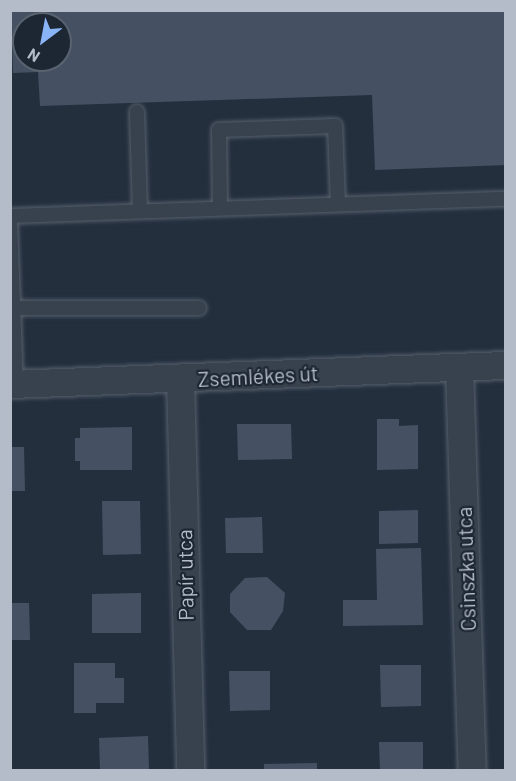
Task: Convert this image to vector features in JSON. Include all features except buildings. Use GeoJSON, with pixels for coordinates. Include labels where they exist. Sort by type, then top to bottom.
{"type":"FeatureCollection","features":[{"type":"Feature","properties":{"kind":"street","name":"Zsemlékes út"},"geometry":{"type":"LineString","coordinates":[[13,384],[180,380],[506,365]]}},
{"type":"Feature","properties":{"kind":"street","name":"Csinszka utca"},"geometry":{"type":"LineString","coordinates":[[459,367],[472,771]]}},
{"type":"Feature","properties":{"kind":"street","name":"Papír utca"},"geometry":{"type":"LineString","coordinates":[[180,380],[190,771]]}},
{"type":"Feature","properties":{"kind":"lane"},"geometry":{"type":"LineString","coordinates":[[136,112],[140,211]]}},
{"type":"Feature","properties":{"kind":"lane"},"geometry":{"type":"LineString","coordinates":[[220,208],[219,130],[334,126],[338,204]]}},
{"type":"Feature","properties":{"kind":"lane"},"geometry":{"type":"LineString","coordinates":[[10,216],[506,199]]}},
{"type":"Feature","properties":{"kind":"lane"},"geometry":{"type":"LineString","coordinates":[[10,222],[14,308],[13,384]]}},
{"type":"Feature","properties":{"kind":"lane"},"geometry":{"type":"LineString","coordinates":[[14,308],[199,308]]}}]}
